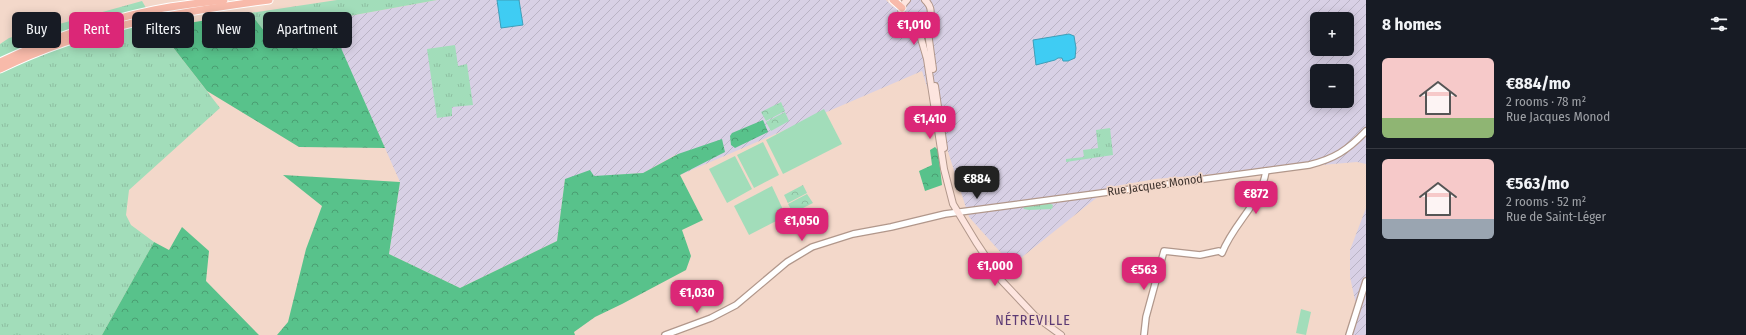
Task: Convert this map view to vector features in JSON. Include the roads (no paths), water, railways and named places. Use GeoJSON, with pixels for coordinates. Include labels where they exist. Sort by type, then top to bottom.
{"type":"FeatureCollection","features":[{"type":"Feature","properties":{"kind":"highway"},"geometry":{"type":"LineString","coordinates":[[0,62],[53,39],[109,21],[155,10],[224,0]]}},
{"type":"Feature","properties":{"kind":"highway"},"geometry":{"type":"LineString","coordinates":[[0,69],[60,43],[124,24],[193,11],[269,0]]}},
{"type":"Feature","properties":{"kind":"highway"},"geometry":{"type":"LineString","coordinates":[[893,0],[902,8]]}},
{"type":"Feature","properties":{"kind":"main road"},"geometry":{"type":"LineString","coordinates":[[907,0],[902,8],[903,19],[909,25],[915,27],[922,25],[928,20]]}},
{"type":"Feature","properties":{"kind":"main road"},"geometry":{"type":"LineString","coordinates":[[925,0],[930,7],[931,12],[927,25],[947,170],[958,212]]}},
{"type":"Feature","properties":{"kind":"main road"},"geometry":{"type":"LineString","coordinates":[[915,27],[920,35],[928,59],[944,169],[952,202],[1002,281],[1035,316],[1061,335]]}},
{"type":"Feature","properties":{"kind":"street","name":"Rue Jacques Monod"},"geometry":{"type":"LineString","coordinates":[[665,335],[712,318],[736,305],[787,262],[812,247],[864,231],[891,227],[921,219],[958,212],[1266,171],[1327,160],[1351,146],[1366,131]]}},
{"type":"Feature","properties":{"kind":"street"},"geometry":{"type":"LineString","coordinates":[[1144,335],[1146,317],[1164,251],[1200,255],[1219,251],[1222,252],[1230,235],[1262,191],[1266,171]]}},
{"type":"Feature","properties":{"kind":"street"},"geometry":{"type":"LineString","coordinates":[[1349,335],[1366,281]]}},
{"type":"Feature","properties":{"kind":"water"},"geometry":{"type":"Polygon","coordinates":[[[497,0],[519,0],[523,25],[501,28],[497,0]]]}},
{"type":"Feature","properties":{"kind":"water"},"geometry":{"type":"Polygon","coordinates":[[[1069,34],[1074,36],[1076,48],[1075,58],[1068,61],[1063,61],[1062,58],[1058,58],[1036,65],[1033,40],[1069,34]]]}},
{"type":"Feature","properties":{"kind":"district","name":"NÉTREVILLE"},"geometry":{"type":"Point","coordinates":[1033,320]}}]}
